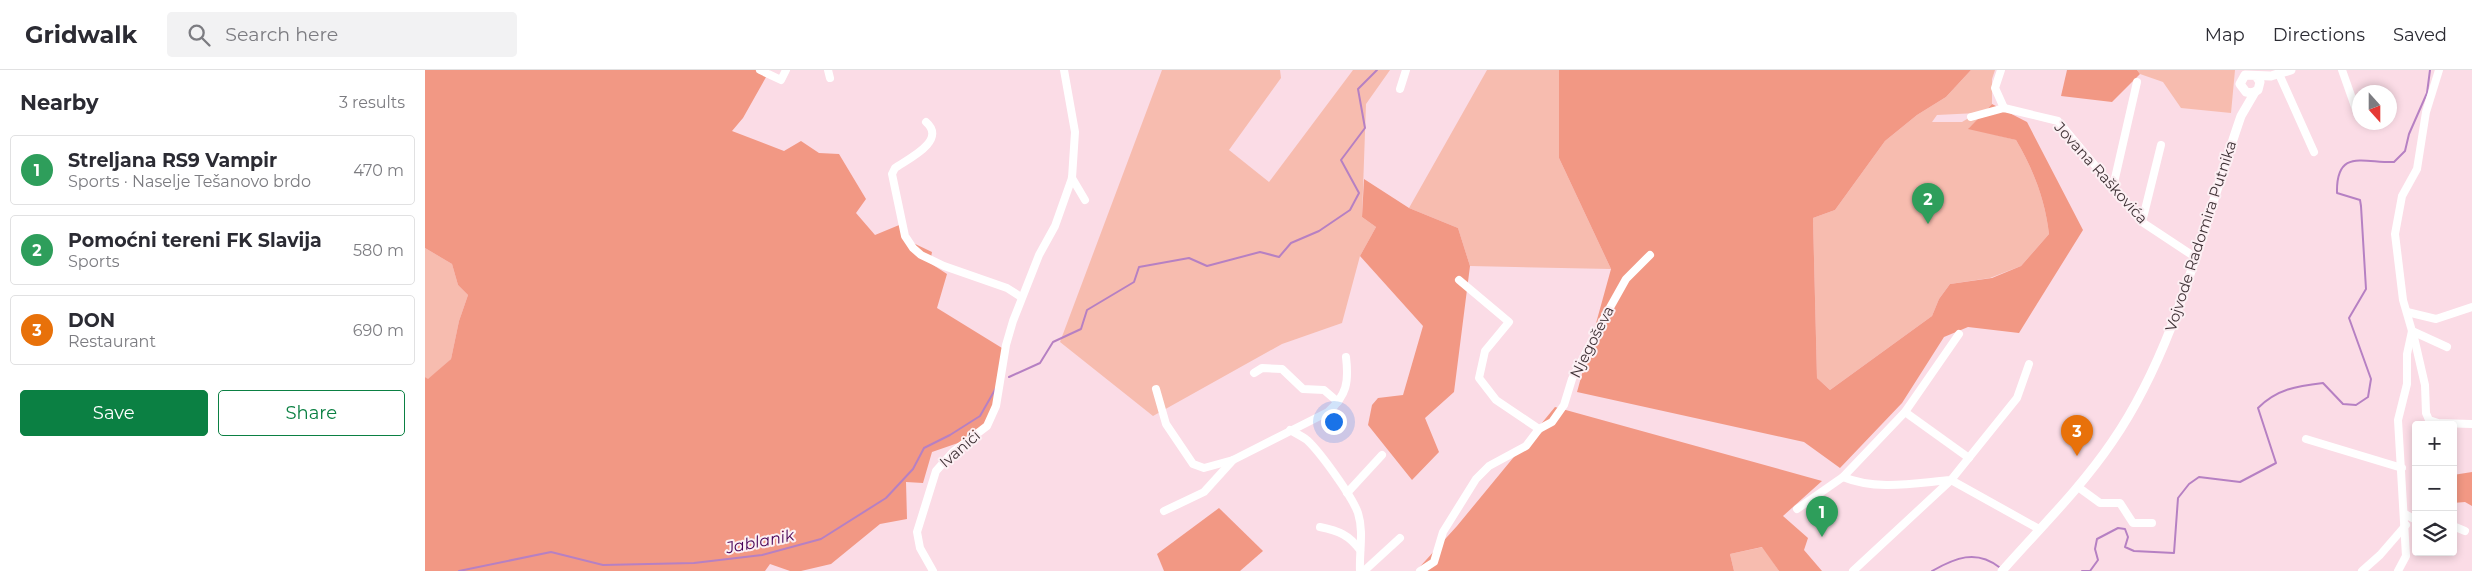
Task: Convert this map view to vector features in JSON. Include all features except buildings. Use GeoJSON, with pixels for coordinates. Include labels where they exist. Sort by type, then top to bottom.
{"type":"FeatureCollection","features":[{"type":"Feature","properties":{"kind":"main road","name":"Vojvode Radomira Putnika"},"geometry":{"type":"LineString","coordinates":[[2002,571],[2078,487],[2113,442],[2137,400],[2177,318],[2241,116],[2257,90],[2275,75],[2291,70]]}},
{"type":"Feature","properties":{"kind":"main road","name":"Vojvode Radomira Putnika"},"geometry":{"type":"LineString","coordinates":[[2253,73],[2275,75]]}},
{"type":"Feature","properties":{"kind":"main road"},"geometry":{"type":"LineString","coordinates":[[2253,73],[2260,82],[2257,90],[2246,92],[2241,88],[2243,74],[2253,73]]}},
{"type":"Feature","properties":{"kind":"main road","name":"Vojvode Radomira Putnika"},"geometry":{"type":"LineString","coordinates":[[2241,88],[2241,116]]}},
{"type":"Feature","properties":{"kind":"street"},"geometry":{"type":"LineString","coordinates":[[760,70],[781,80],[786,70]]}},
{"type":"Feature","properties":{"kind":"street","name":"Ivanići"},"geometry":{"type":"LineString","coordinates":[[933,571],[921,548],[917,532],[936,472],[953,452],[987,426],[996,406],[1006,345],[1021,297],[1039,255],[1055,226],[1072,178],[1075,132],[1064,70]]}},
{"type":"Feature","properties":{"kind":"street"},"geometry":{"type":"LineString","coordinates":[[1400,89],[1406,70]]}},
{"type":"Feature","properties":{"kind":"street"},"geometry":{"type":"LineString","coordinates":[[2001,70],[1995,88],[2004,108]]}},
{"type":"Feature","properties":{"kind":"street"},"geometry":{"type":"LineString","coordinates":[[2342,70],[2352,98]]}},
{"type":"Feature","properties":{"kind":"street"},"geometry":{"type":"LineString","coordinates":[[2439,70],[2425,112],[2417,168],[2403,196],[2395,234],[2400,282],[2425,385],[2426,413],[2429,420],[2438,423],[2472,424]]}},
{"type":"Feature","properties":{"kind":"street"},"geometry":{"type":"LineString","coordinates":[[2275,75],[2314,152]]}},
{"type":"Feature","properties":{"kind":"street"},"geometry":{"type":"LineString","coordinates":[[2113,187],[2137,82]]}},
{"type":"Feature","properties":{"kind":"street","name":"Jovana Raškovića"},"geometry":{"type":"LineString","coordinates":[[1971,117],[2004,108],[2058,121],[2142,222],[2195,257]]}},
{"type":"Feature","properties":{"kind":"street"},"geometry":{"type":"LineString","coordinates":[[926,122],[930,126],[932,133],[926,146],[920,154],[895,168],[892,174],[905,236],[921,255],[963,274],[1007,288],[1021,297]]}},
{"type":"Feature","properties":{"kind":"street"},"geometry":{"type":"LineString","coordinates":[[2142,222],[2161,144]]}},
{"type":"Feature","properties":{"kind":"street"},"geometry":{"type":"LineString","coordinates":[[1072,178],[1085,200]]}},
{"type":"Feature","properties":{"kind":"street","name":"Njegoševa"},"geometry":{"type":"LineString","coordinates":[[1420,571],[1434,562],[1443,532],[1476,479],[1489,466],[1526,446],[1539,429],[1551,422],[1564,404],[1572,379],[1626,279],[1650,255]]}},
{"type":"Feature","properties":{"kind":"street"},"geometry":{"type":"LineString","coordinates":[[1459,280],[1509,322],[1485,351],[1479,378],[1496,400],[1539,429]]}},
{"type":"Feature","properties":{"kind":"street"},"geometry":{"type":"LineString","coordinates":[[2407,312],[2436,319],[2472,307]]}},
{"type":"Feature","properties":{"kind":"street"},"geometry":{"type":"LineString","coordinates":[[2413,331],[2447,347]]}},
{"type":"Feature","properties":{"kind":"street"},"geometry":{"type":"LineString","coordinates":[[2398,571],[2407,556],[2399,411],[2407,384],[2407,354],[2413,331]]}},
{"type":"Feature","properties":{"kind":"street"},"geometry":{"type":"LineString","coordinates":[[1797,509],[1843,477],[1905,412],[1959,334]]}},
{"type":"Feature","properties":{"kind":"street"},"geometry":{"type":"LineString","coordinates":[[1157,389],[1166,424],[1193,464],[1204,468],[1233,460],[1328,412],[1338,402],[1349,380],[1346,357]]}},
{"type":"Feature","properties":{"kind":"street"},"geometry":{"type":"LineString","coordinates":[[1853,571],[1951,480],[2017,398],[2029,364]]}},
{"type":"Feature","properties":{"kind":"street"},"geometry":{"type":"LineString","coordinates":[[1254,374],[1263,368],[1282,369],[1303,389],[1323,390],[1338,402]]}},
{"type":"Feature","properties":{"kind":"street"},"geometry":{"type":"LineString","coordinates":[[1905,412],[1969,458]]}},
{"type":"Feature","properties":{"kind":"street"},"geometry":{"type":"LineString","coordinates":[[1290,430],[1307,439],[1347,493],[1358,513],[1362,535],[1360,550],[1362,571]]}},
{"type":"Feature","properties":{"kind":"street"},"geometry":{"type":"LineString","coordinates":[[2306,439],[2401,468]]}},
{"type":"Feature","properties":{"kind":"street"},"geometry":{"type":"LineString","coordinates":[[1347,493],[1382,455]]}},
{"type":"Feature","properties":{"kind":"street"},"geometry":{"type":"LineString","coordinates":[[1165,511],[1204,492],[1233,460]]}},
{"type":"Feature","properties":{"kind":"street"},"geometry":{"type":"LineString","coordinates":[[1843,477],[1859,483],[1879,486],[1951,480],[2039,529]]}},
{"type":"Feature","properties":{"kind":"street"},"geometry":{"type":"LineString","coordinates":[[2078,487],[2100,504],[2120,503],[2133,523],[2152,523]]}},
{"type":"Feature","properties":{"kind":"street"},"geometry":{"type":"LineString","coordinates":[[2405,514],[2412,518]]}},
{"type":"Feature","properties":{"kind":"street"},"geometry":{"type":"LineString","coordinates":[[2362,571],[2380,555],[2405,525]]}},
{"type":"Feature","properties":{"kind":"street"},"geometry":{"type":"LineString","coordinates":[[1320,527],[1345,534],[1351,538],[1360,550]]}},
{"type":"Feature","properties":{"kind":"street"},"geometry":{"type":"LineString","coordinates":[[2457,528],[2465,531]]}},
{"type":"Feature","properties":{"kind":"street"},"geometry":{"type":"LineString","coordinates":[[1362,571],[1400,538]]}},
{"type":"Feature","properties":{"kind":"shaded area"},"geometry":{"type":"Polygon","coordinates":[[[425,70],[770,70],[743,118],[732,131],[784,151],[801,141],[819,153],[839,154],[866,199],[856,213],[875,235],[904,223],[911,242],[932,252],[930,263],[947,274],[937,308],[1002,348],[999,391],[987,426],[958,443],[932,452],[923,483],[906,482],[907,519],[880,524],[831,564],[801,571],[790,571],[770,564],[765,571],[425,571],[425,377],[428,379],[451,359],[459,321],[468,295],[458,285],[452,264],[425,248],[425,70]]]}},
{"type":"Feature","properties":{"kind":"shaded area"},"geometry":{"type":"Polygon","coordinates":[[[1162,70],[1280,70],[1281,78],[1229,150],[1269,182],[1353,70],[1390,70],[1366,104],[1362,217],[1376,227],[1360,256],[1342,323],[1282,344],[1153,416],[1060,342],[1162,70]]]}},
{"type":"Feature","properties":{"kind":"shaded area"},"geometry":{"type":"Polygon","coordinates":[[[1487,70],[1559,70],[1559,158],[1611,269],[1470,266],[1458,228],[1409,208],[1487,70]]]}},
{"type":"Feature","properties":{"kind":"shaded area"},"geometry":{"type":"Polygon","coordinates":[[[1559,70],[1971,70],[1946,97],[1917,115],[1885,141],[1835,210],[1813,218],[1817,378],[1830,390],[1932,316],[1939,299],[1950,284],[1992,278],[2021,266],[2049,234],[2045,209],[2037,185],[2028,162],[2016,140],[1968,129],[1992,104],[2027,122],[2083,230],[2019,333],[1968,327],[1944,337],[1902,403],[1840,468],[1804,442],[1577,392],[1611,269],[1559,158],[1559,70]]]}},
{"type":"Feature","properties":{"kind":"shaded area"},"geometry":{"type":"Polygon","coordinates":[[[1971,70],[1995,70],[1992,79],[1992,104],[1969,128],[2016,140],[2028,162],[2037,185],[2045,209],[2049,234],[2021,266],[1990,278],[1950,284],[1939,299],[1932,316],[1830,390],[1817,378],[1813,218],[1835,210],[1885,141],[1917,115],[1946,97],[1971,70]],[[1977,113],[1937,115],[1932,122],[1962,122],[1977,113]]]}},
{"type":"Feature","properties":{"kind":"shaded area"},"geometry":{"type":"Polygon","coordinates":[[[2067,70],[2137,70],[2140,74],[2112,102],[2061,96],[2067,70]]]}},
{"type":"Feature","properties":{"kind":"shaded area"},"geometry":{"type":"Polygon","coordinates":[[[2137,70],[2235,70],[2231,113],[2181,108],[2163,82],[2140,74],[2137,70]]]}},
{"type":"Feature","properties":{"kind":"shaded area"},"geometry":{"type":"Polygon","coordinates":[[[1364,179],[1409,208],[1458,228],[1470,266],[1454,392],[1425,418],[1439,452],[1412,480],[1368,425],[1372,405],[1378,398],[1403,395],[1423,326],[1360,256],[1376,227],[1362,217],[1364,179]]]}},
{"type":"Feature","properties":{"kind":"shaded area"},"geometry":{"type":"Polygon","coordinates":[[[425,248],[452,264],[458,285],[468,295],[459,321],[451,359],[428,380],[425,377],[425,248]]]}},
{"type":"Feature","properties":{"kind":"shaded area"},"geometry":{"type":"Polygon","coordinates":[[[1555,407],[1822,481],[1783,516],[1808,538],[1804,550],[1822,571],[1779,571],[1762,547],[1730,554],[1734,571],[1416,571],[1457,526],[1555,407]]]}},
{"type":"Feature","properties":{"kind":"shaded area"},"geometry":{"type":"Polygon","coordinates":[[[2472,472],[2472,506],[2465,502],[2457,503],[2457,474],[2472,472]]]}},
{"type":"Feature","properties":{"kind":"shaded area"},"geometry":{"type":"Polygon","coordinates":[[[1219,508],[1263,551],[1240,571],[1164,571],[1157,554],[1219,508]]]}},
{"type":"Feature","properties":{"kind":"shaded area"},"geometry":{"type":"Polygon","coordinates":[[[1763,547],[1779,571],[1734,571],[1730,554],[1763,547]]]}},
{"type":"Feature","properties":{"kind":"waterway","name":"Jablanik"},"geometry":{"type":"LineString","coordinates":[[1009,377],[1040,363],[1053,342],[1081,329],[1087,310],[1134,282],[1139,267],[1189,258],[1207,266],[1260,252],[1279,257],[1291,243],[1319,231],[1350,210],[1359,193],[1341,160],[1365,128],[1358,89],[1377,70]]}},
{"type":"Feature","properties":{"kind":"waterway"},"geometry":{"type":"LineString","coordinates":[[2082,571],[2090,571],[2098,560],[2095,549],[2097,539],[2118,528],[2125,529],[2128,537],[2125,547],[2134,551],[2174,553],[2178,498],[2189,484],[2199,477],[2240,482],[2276,463],[2258,408],[2273,396],[2296,387],[2323,383],[2343,404],[2356,405],[2368,397],[2371,379],[2349,318],[2366,289],[2361,206],[2360,200],[2337,193],[2338,179],[2341,169],[2354,161],[2394,162],[2405,151],[2409,134],[2427,93],[2430,70]]}},
{"type":"Feature","properties":{"kind":"waterway","name":"Jablanik"},"geometry":{"type":"LineString","coordinates":[[459,571],[551,552],[603,565],[694,563],[762,555],[821,539],[886,498],[913,469],[924,448],[950,435],[980,416],[996,388]]}},
{"type":"Feature","properties":{"kind":"waterway"},"geometry":{"type":"LineString","coordinates":[[1932,571],[1949,562],[1965,557],[1982,558],[1999,567]]}},
{"type":"Feature","properties":{"kind":"place","name":"Pomoćni tereni FK Slavija"},"geometry":{"type":"Point","coordinates":[1928,224]}},
{"type":"Feature","properties":{"kind":"place","name":"DON"},"geometry":{"type":"Point","coordinates":[2077,456]}},
{"type":"Feature","properties":{"kind":"place","name":"Streljana RS9 Vampir"},"geometry":{"type":"Point","coordinates":[1822,537]}}]}
